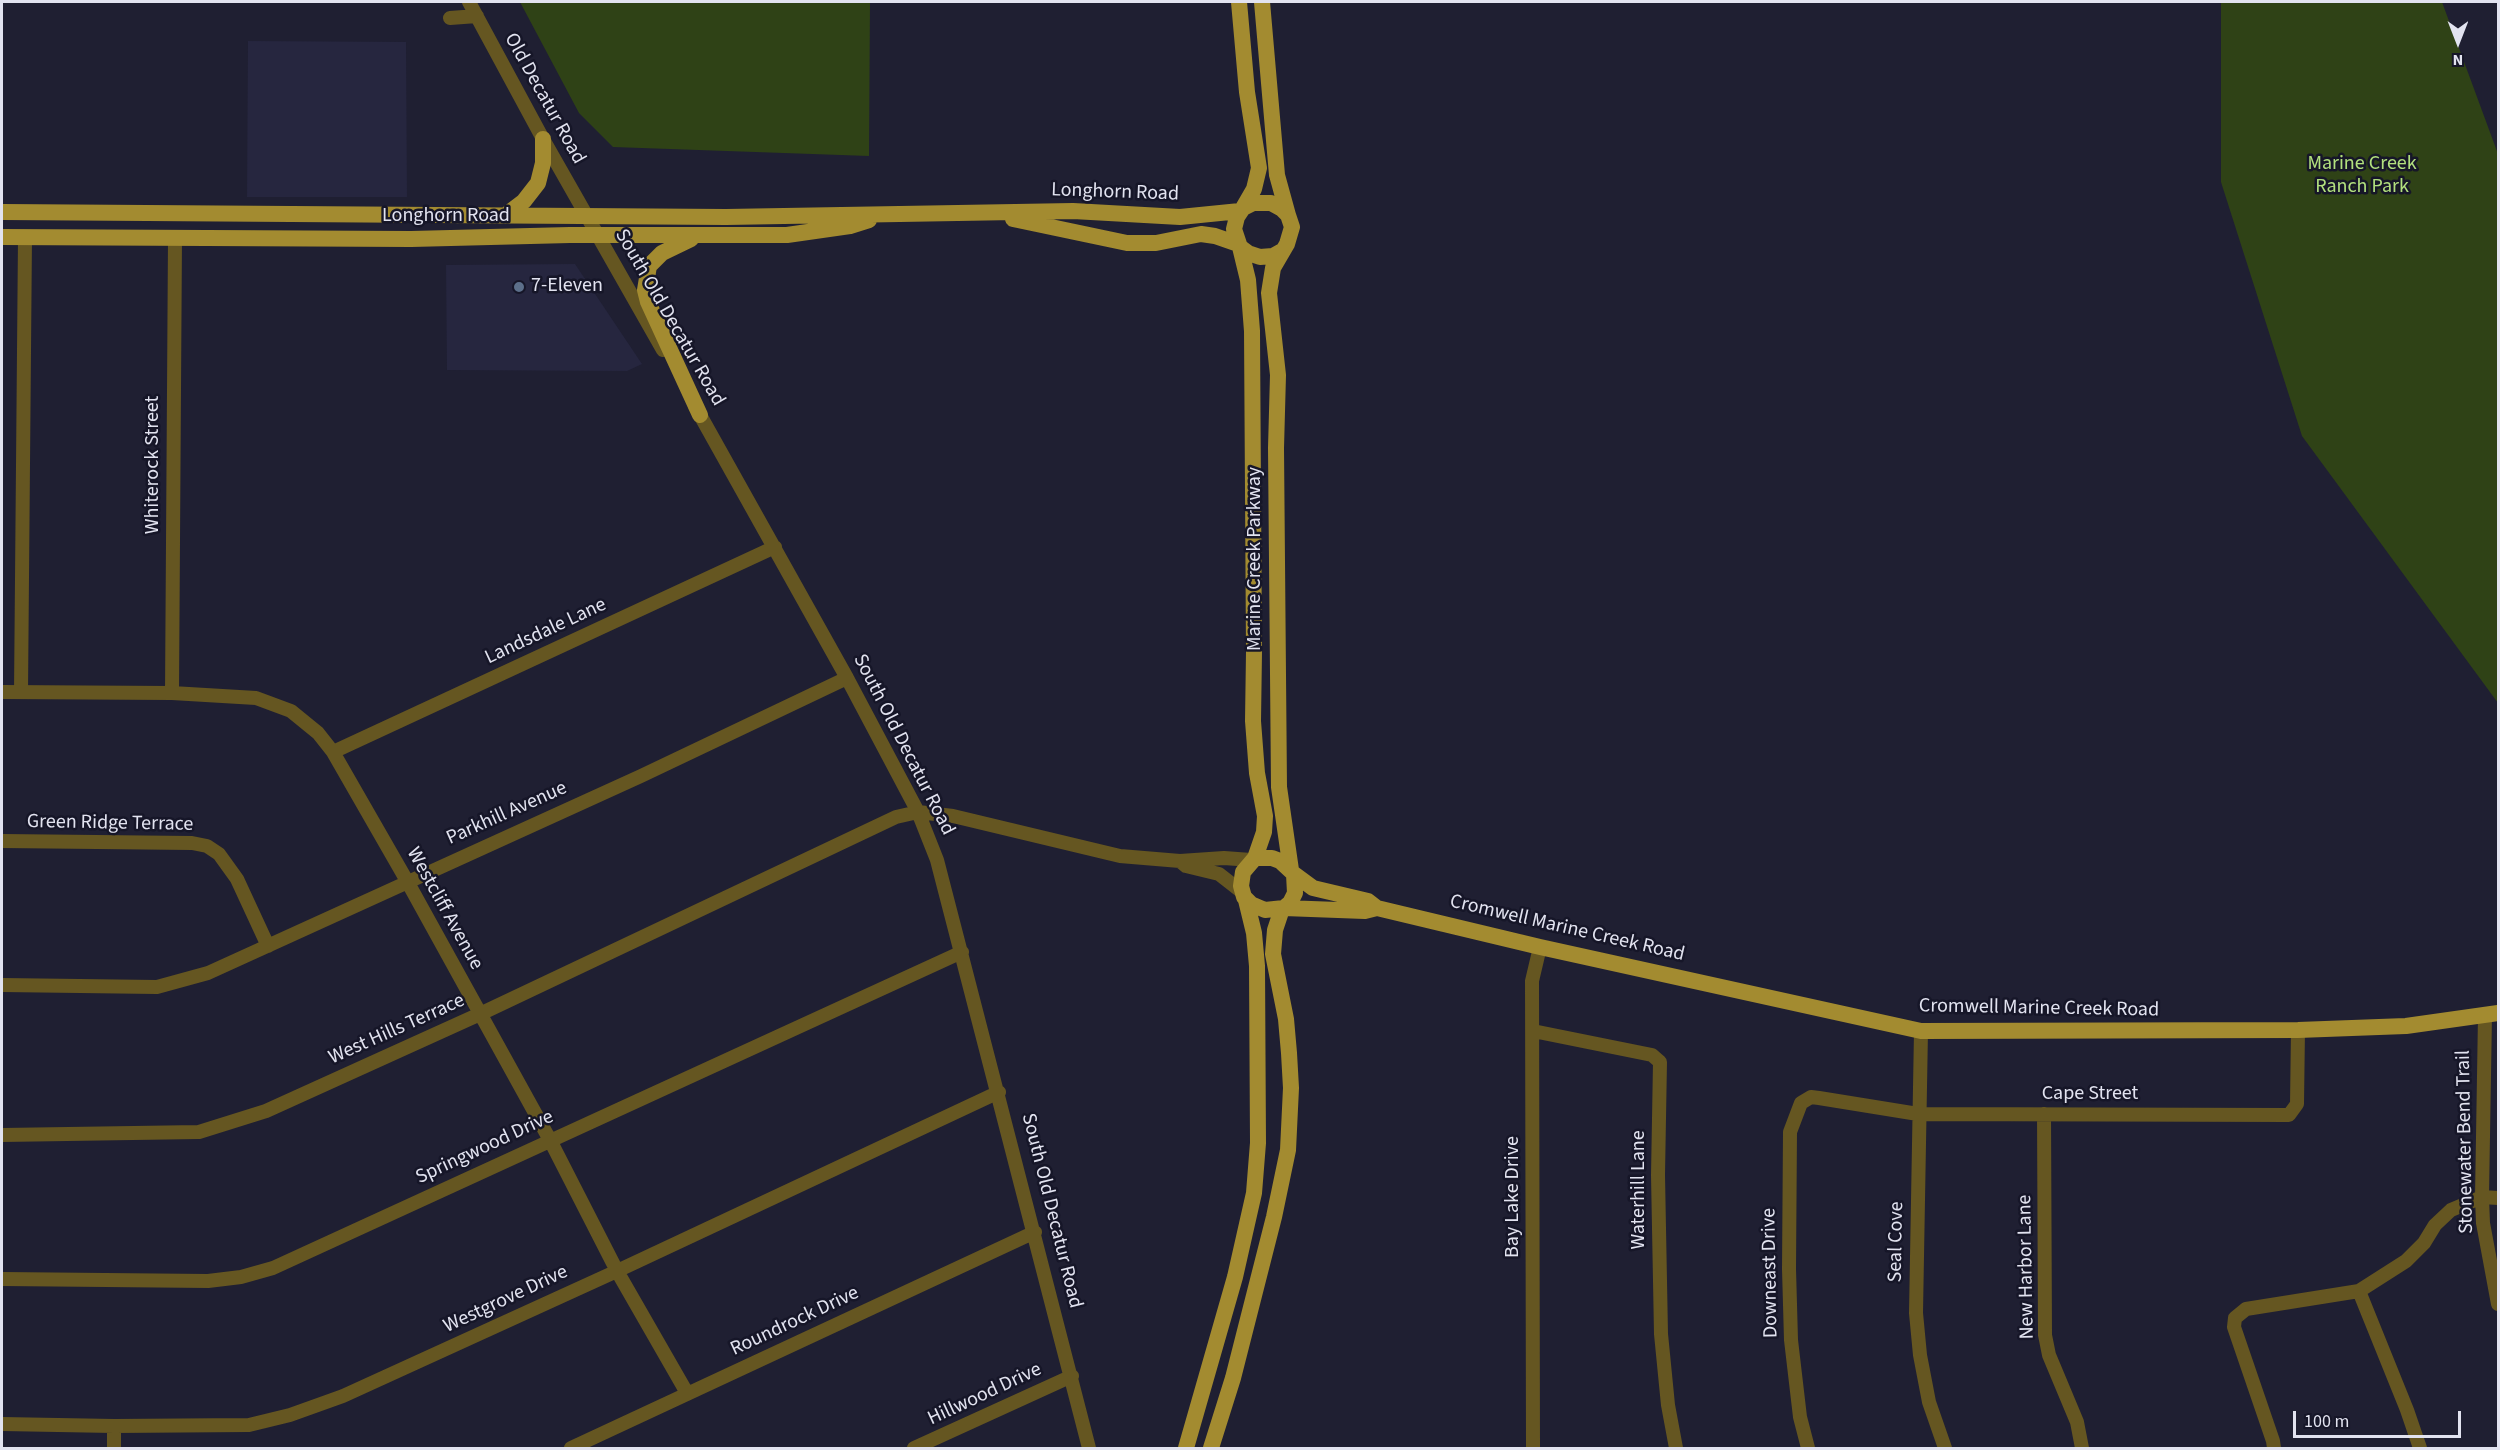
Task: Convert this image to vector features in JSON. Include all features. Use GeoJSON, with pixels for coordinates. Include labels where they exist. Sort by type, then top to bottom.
{"type":"FeatureCollection","features":[{"type":"Feature","properties":{"kind":"main road"},"geometry":{"type":"LineString","coordinates":[[1239,2],[1247,92],[1259,168],[1254,189],[1241,210],[1234,229],[1239,245],[1248,253],[1260,257],[1273,256],[1282,251],[1291,235],[1292,227],[1277,175],[1262,2]]}},
{"type":"Feature","properties":{"kind":"main road"},"geometry":{"type":"LineString","coordinates":[[507,214],[524,201],[538,183],[543,163],[543,140]]}},
{"type":"Feature","properties":{"kind":"main road"},"geometry":{"type":"LineString","coordinates":[[1241,210],[1253,203],[1266,202],[1277,206],[1288,215]]}},
{"type":"Feature","properties":{"kind":"main road","name":"Longhorn Road"},"geometry":{"type":"LineString","coordinates":[[2,212],[726,216],[1073,211],[1180,216],[1241,210]]}},
{"type":"Feature","properties":{"kind":"main road"},"geometry":{"type":"LineString","coordinates":[[25,212],[25,237]]}},
{"type":"Feature","properties":{"kind":"main road"},"geometry":{"type":"LineString","coordinates":[[272,213],[272,238]]}},
{"type":"Feature","properties":{"kind":"main road","name":"Longhorn Road"},"geometry":{"type":"LineString","coordinates":[[988,213],[1127,243],[1156,243],[1201,234],[1215,236],[1239,245]]}},
{"type":"Feature","properties":{"kind":"main road","name":"Longhorn Road"},"geometry":{"type":"LineString","coordinates":[[2,237],[490,238],[597,235],[787,235],[850,226],[887,214]]}},
{"type":"Feature","properties":{"kind":"main road"},"geometry":{"type":"LineString","coordinates":[[699,236],[662,253],[649,266],[645,290],[648,302],[700,415]]}},
{"type":"Feature","properties":{"kind":"main road","name":"Marine Creek Parkway"},"geometry":{"type":"LineString","coordinates":[[1239,245],[1248,280],[1252,331],[1253,721],[1257,773],[1265,816],[1264,832],[1253,859]]}},
{"type":"Feature","properties":{"kind":"main road","name":"Marine Creek Parkway"},"geometry":{"type":"LineString","coordinates":[[1282,251],[1269,280],[1269,300],[1278,375],[1276,448],[1279,787],[1293,872]]}},
{"type":"Feature","properties":{"kind":"main road"},"geometry":{"type":"LineString","coordinates":[[1185,1449],[1235,1276],[1251,1211],[1258,1143],[1257,966],[1254,933],[1244,896],[1243,872],[1253,859],[1280,861],[1293,872],[1295,893],[1290,903],[1283,908],[1265,910],[1244,896]]}},
{"type":"Feature","properties":{"kind":"main road","name":"Cromwell Marine Creek Road"},"geometry":{"type":"LineString","coordinates":[[1293,872],[1313,888],[1368,901],[1377,908],[1540,947],[1921,1031],[2298,1030],[2406,1026],[2492,1014]]}},
{"type":"Feature","properties":{"kind":"main road"},"geometry":{"type":"LineString","coordinates":[[1211,1449],[1233,1378],[1274,1217],[1288,1150],[1291,1088],[1286,1019],[1274,954],[1275,935],[1283,908]]}},
{"type":"Feature","properties":{"kind":"main road","name":"Cromwell Marine Creek Road"},"geometry":{"type":"LineString","coordinates":[[1283,908],[1365,912],[1377,908]]}},
{"type":"Feature","properties":{"kind":"main road"},"geometry":{"type":"LineString","coordinates":[[1251,1211],[1274,1217]]}},
{"type":"Feature","properties":{"kind":"street","name":"Old Decatur Road"},"geometry":{"type":"LineString","coordinates":[[469,2],[586,215]]}},
{"type":"Feature","properties":{"kind":"street"},"geometry":{"type":"LineString","coordinates":[[450,18],[477,16]]}},
{"type":"Feature","properties":{"kind":"street","name":"South Old Decatur Road"},"geometry":{"type":"LineString","coordinates":[[586,215],[775,547],[918,812],[937,860],[962,952],[1089,1449]]}},
{"type":"Feature","properties":{"kind":"street"},"geometry":{"type":"LineString","coordinates":[[21,692],[25,237]]}},
{"type":"Feature","properties":{"kind":"street","name":"Whiterock Street"},"geometry":{"type":"LineString","coordinates":[[172,693],[175,238]]}},
{"type":"Feature","properties":{"kind":"street","name":"Landsdale Lane"},"geometry":{"type":"LineString","coordinates":[[333,752],[775,547]]}},
{"type":"Feature","properties":{"kind":"street","name":"Parkhill Avenue"},"geometry":{"type":"LineString","coordinates":[[2,985],[157,987],[208,973],[641,776],[847,678]]}},
{"type":"Feature","properties":{"kind":"street","name":"Westcliff Avenue"},"geometry":{"type":"LineString","coordinates":[[2,692],[172,693],[256,698],[298,717],[318,733],[333,752],[407,881],[687,1394]]}},
{"type":"Feature","properties":{"kind":"street"},"geometry":{"type":"LineString","coordinates":[[918,812],[953,816],[1120,856],[1180,861],[1253,859]]}},
{"type":"Feature","properties":{"kind":"street","name":"West Hills Terrace"},"geometry":{"type":"LineString","coordinates":[[2,1135],[198,1132],[266,1111],[480,1014],[896,817],[918,812]]}},
{"type":"Feature","properties":{"kind":"street","name":"Green Ridge Terrace"},"geometry":{"type":"LineString","coordinates":[[2,841],[192,843],[207,846],[219,854],[237,879],[268,946]]}},
{"type":"Feature","properties":{"kind":"street"},"geometry":{"type":"LineString","coordinates":[[1180,861],[1186,866],[1219,874],[1244,896]]}},
{"type":"Feature","properties":{"kind":"street","name":"Bay Lake Drive"},"geometry":{"type":"LineString","coordinates":[[1533,1449],[1532,981],[1540,947]]}},
{"type":"Feature","properties":{"kind":"street","name":"Springwood Drive"},"geometry":{"type":"LineString","coordinates":[[2,1280],[208,1281],[241,1277],[273,1268],[962,952]]}},
{"type":"Feature","properties":{"kind":"street","name":"Stonewater Bend Trail"},"geometry":{"type":"LineString","coordinates":[[2492,1014],[2482,1197],[2483,1223],[2499,1304]]}},
{"type":"Feature","properties":{"kind":"street","name":"Cape Street"},"geometry":{"type":"LineString","coordinates":[[1805,1099],[1819,1098],[1918,1114],[2289,1115],[2297,1104],[2298,1030]]}},
{"type":"Feature","properties":{"kind":"street","name":"Waterhill Lane"},"geometry":{"type":"LineString","coordinates":[[1533,1031],[1652,1055],[1660,1062],[1658,1175],[1661,1334],[1668,1405],[1677,1449]]}},
{"type":"Feature","properties":{"kind":"street","name":"Seal Cove"},"geometry":{"type":"LineString","coordinates":[[1921,1031],[1916,1313],[1920,1356],[1929,1402],[1945,1449]]}},
{"type":"Feature","properties":{"kind":"street","name":"Westgrove Drive"},"geometry":{"type":"LineString","coordinates":[[2,1424],[249,1425],[290,1415],[343,1396],[618,1271],[999,1092]]}},
{"type":"Feature","properties":{"kind":"street","name":"Downeast Drive"},"geometry":{"type":"LineString","coordinates":[[1805,1099],[1798,1108],[1790,1132],[1790,1269],[1792,1350],[1800,1417],[1808,1449]]}},
{"type":"Feature","properties":{"kind":"street","name":"New Harbor Lane"},"geometry":{"type":"LineString","coordinates":[[2044,1114],[2045,1335],[2049,1355],[2078,1422],[2082,1449]]}},
{"type":"Feature","properties":{"kind":"street"},"geometry":{"type":"LineString","coordinates":[[2274,1449],[2234,1327],[2235,1318],[2246,1309],[2359,1291],[2406,1261],[2424,1244],[2436,1225],[2451,1210],[2482,1197],[2499,1198]]}},
{"type":"Feature","properties":{"kind":"street","name":"Roundrock Drive"},"geometry":{"type":"LineString","coordinates":[[572,1449],[1035,1232]]}},
{"type":"Feature","properties":{"kind":"street"},"geometry":{"type":"LineString","coordinates":[[2359,1291],[2420,1449]]}},
{"type":"Feature","properties":{"kind":"street","name":"Hillwood Drive"},"geometry":{"type":"LineString","coordinates":[[914,1449],[1072,1376]]}},
{"type":"Feature","properties":{"kind":"street"},"geometry":{"type":"LineString","coordinates":[[114,1426],[114,1449]]}},
{"type":"Feature","properties":{"kind":"shaded area"},"geometry":{"type":"Polygon","coordinates":[[[248,41],[406,42],[407,197],[247,197],[248,41]]]}},
{"type":"Feature","properties":{"kind":"shaded area"},"geometry":{"type":"Polygon","coordinates":[[[575,264],[642,364],[627,371],[447,370],[446,265],[575,264]]]}},
{"type":"Feature","properties":{"kind":"green space"},"geometry":{"type":"Polygon","coordinates":[[[520,2],[870,2],[869,156],[613,147],[579,113],[520,2]]]}},
{"type":"Feature","properties":{"kind":"green space","name":"Marine Creek Ranch Park"},"geometry":{"type":"Polygon","coordinates":[[[2221,2],[2442,2],[2498,154],[2498,703],[2302,436],[2221,182],[2221,2]]]}},
{"type":"Feature","properties":{"kind":"place","name":"7-Eleven"},"geometry":{"type":"Point","coordinates":[519,287]}}]}
